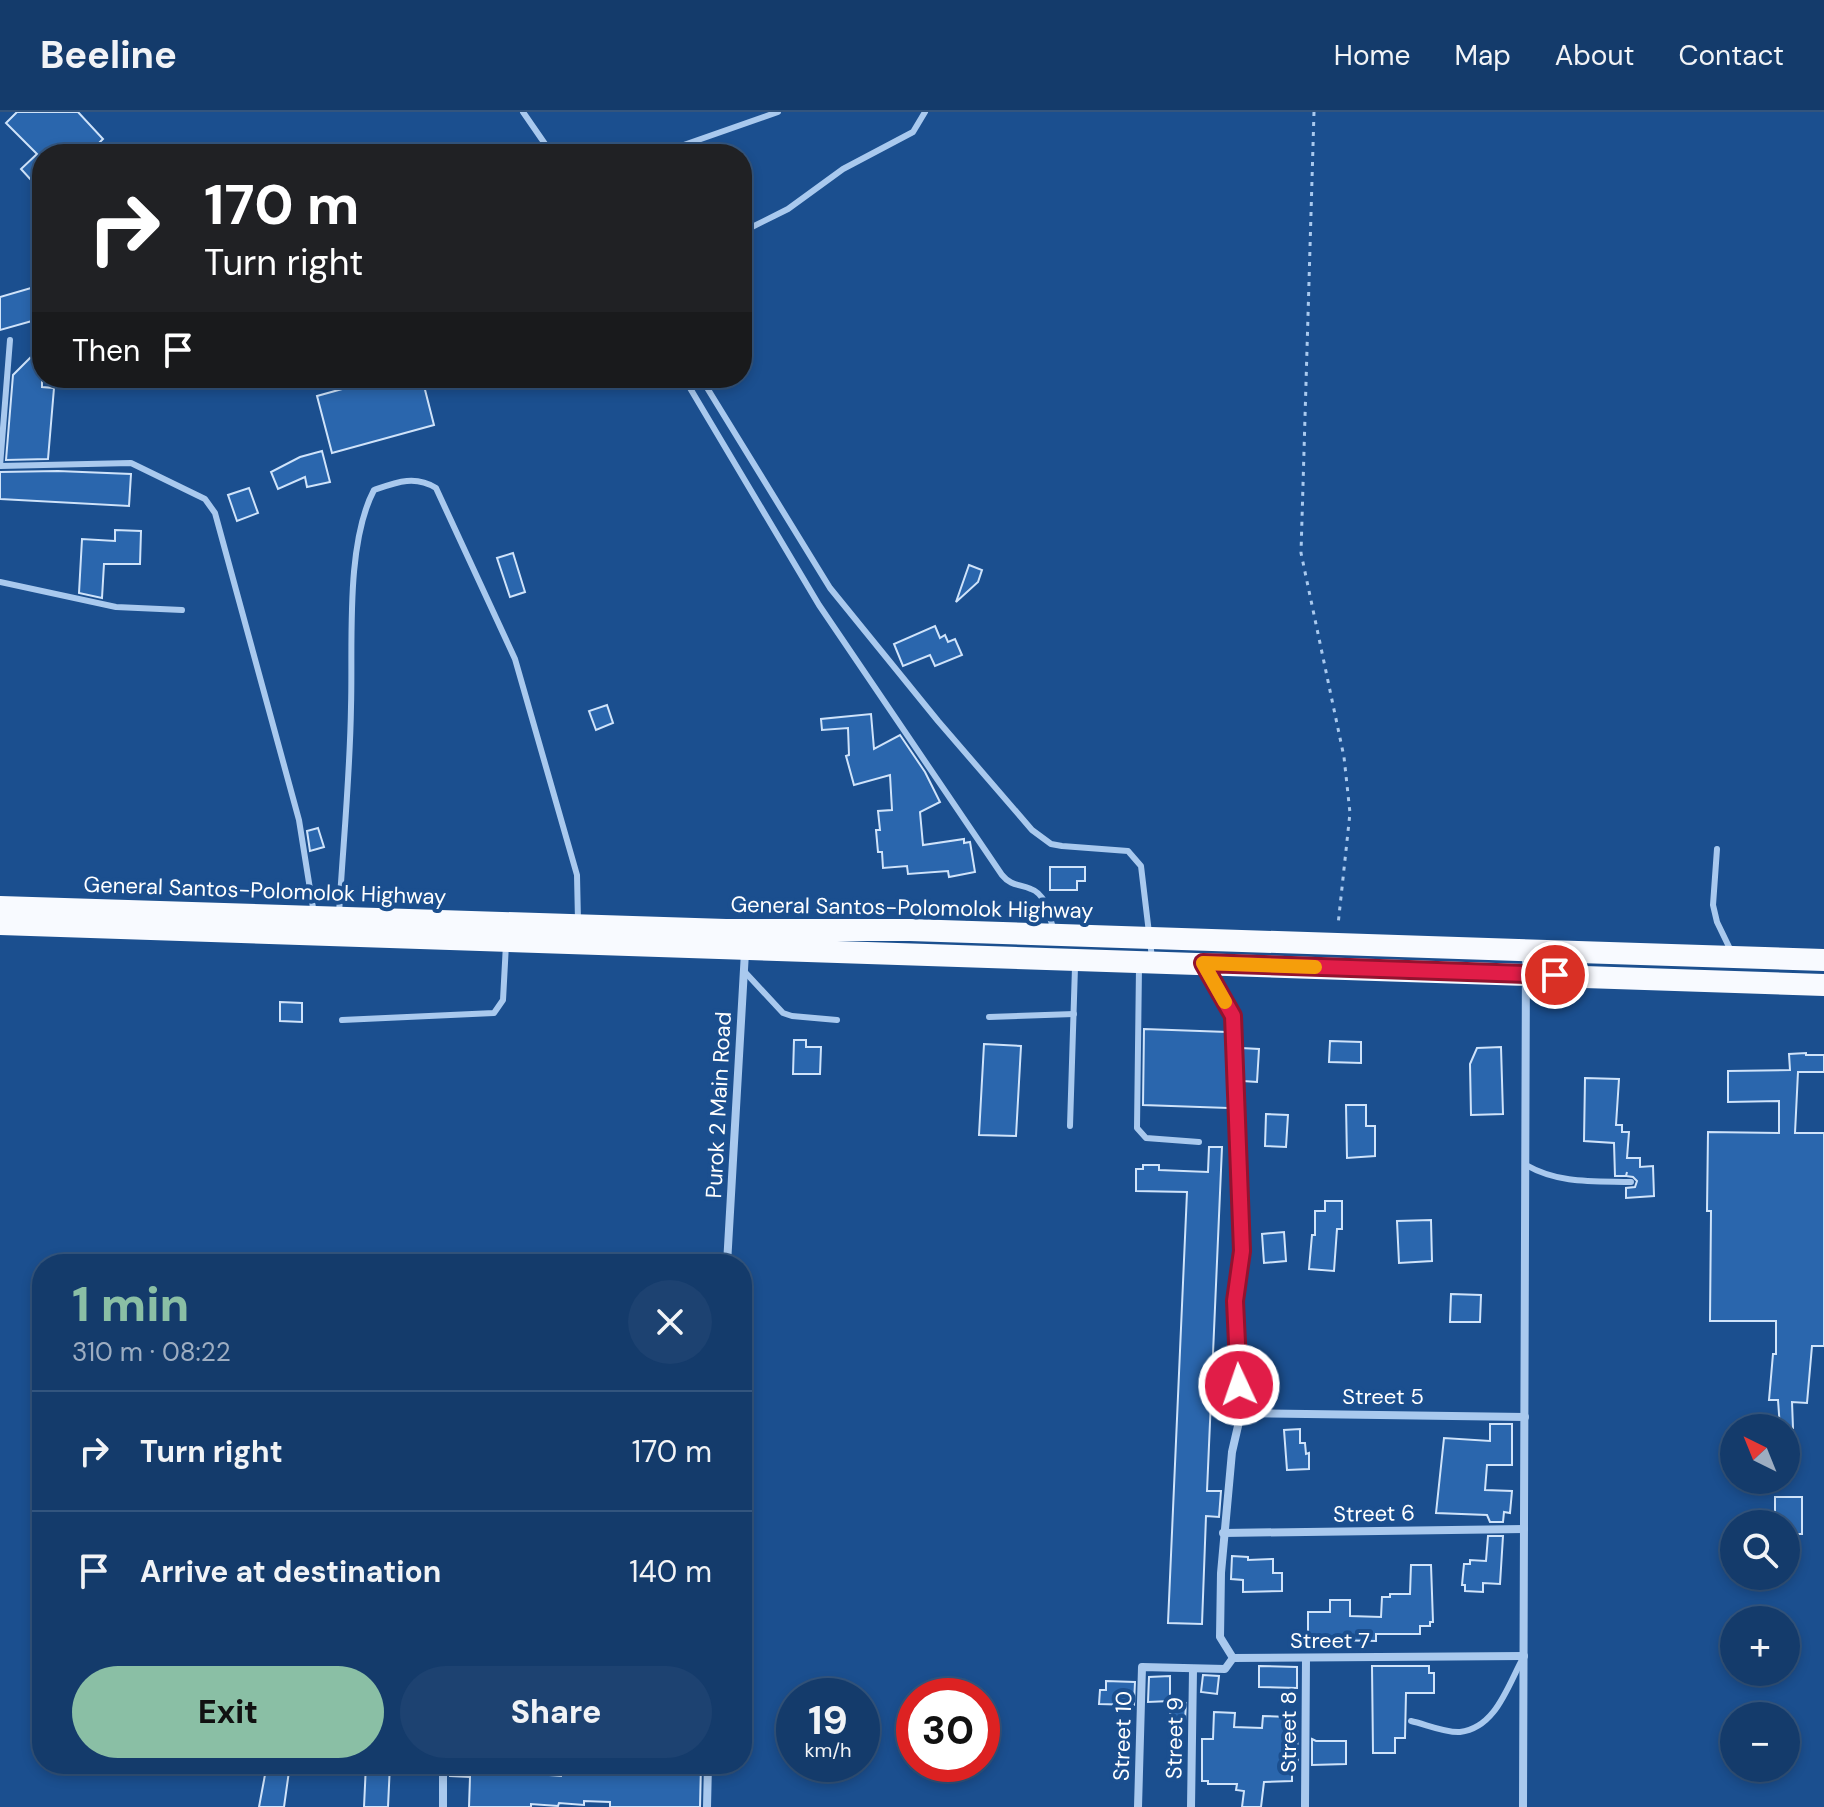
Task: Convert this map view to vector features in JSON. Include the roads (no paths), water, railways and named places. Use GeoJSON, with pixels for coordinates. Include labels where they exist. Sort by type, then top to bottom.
{"type":"FeatureCollection","features":[{"type":"Feature","properties":{"kind":"highway","name":"General Santos-Polomolok Highway"},"geometry":{"type":"LineString","coordinates":[[0,907],[726,930],[910,930],[1824,960]]}},
{"type":"Feature","properties":{"kind":"highway"},"geometry":{"type":"LineString","coordinates":[[0,924],[1824,985]]}},
{"type":"Feature","properties":{"kind":"street","name":"Purok 2 Main Road"},"geometry":{"type":"LineString","coordinates":[[728,1254],[745,948]]}},
{"type":"Feature","properties":{"kind":"street"},"geometry":{"type":"LineString","coordinates":[[1523,1807],[1526,950]]}},
{"type":"Feature","properties":{"kind":"street"},"geometry":{"type":"LineString","coordinates":[[1203,963],[1233,1016],[1242,1251],[1235,1301],[1241,1413],[1232,1452],[1221,1573],[1220,1637],[1233,1658]]}},
{"type":"Feature","properties":{"kind":"street","name":"Street 5"},"geometry":{"type":"LineString","coordinates":[[1241,1413],[1525,1417]]}},
{"type":"Feature","properties":{"kind":"street","name":"Street 6"},"geometry":{"type":"LineString","coordinates":[[1223,1533],[1524,1529]]}},
{"type":"Feature","properties":{"kind":"street","name":"Street 7"},"geometry":{"type":"LineString","coordinates":[[1142,1667],[1225,1669],[1233,1658],[1524,1656]]}},
{"type":"Feature","properties":{"kind":"street","name":"Street 8"},"geometry":{"type":"LineString","coordinates":[[1305,1807],[1306,1658]]}},
{"type":"Feature","properties":{"kind":"street","name":"Street 10"},"geometry":{"type":"LineString","coordinates":[[1138,1807],[1142,1667]]}},
{"type":"Feature","properties":{"kind":"street","name":"Street 9"},"geometry":{"type":"LineString","coordinates":[[1191,1807],[1193,1670]]}},
{"type":"Feature","properties":{"kind":"street"},"geometry":{"type":"LineString","coordinates":[[443,1774],[443,1807]]}},
{"type":"Feature","properties":{"kind":"street"},"geometry":{"type":"LineString","coordinates":[[707,1807],[708,1774]]}},
{"type":"Feature","properties":{"kind":"lane"},"geometry":{"type":"LineString","coordinates":[[523,112],[545,144]]}},
{"type":"Feature","properties":{"kind":"lane"},"geometry":{"type":"LineString","coordinates":[[687,144],[778,112]]}},
{"type":"Feature","properties":{"kind":"lane"},"geometry":{"type":"LineString","coordinates":[[752,227],[788,209],[843,169],[913,132],[925,112]]}},
{"type":"Feature","properties":{"kind":"lane"},"geometry":{"type":"LineString","coordinates":[[10,340],[0,466],[131,463],[205,499],[215,513],[299,820],[315,917]]}},
{"type":"Feature","properties":{"kind":"lane"},"geometry":{"type":"LineString","coordinates":[[690,388],[819,605],[1002,875],[1012,884],[1031,889],[1042,898],[1056,935]]}},
{"type":"Feature","properties":{"kind":"lane"},"geometry":{"type":"LineString","coordinates":[[707,388],[830,588],[1032,830],[1051,844],[1128,851],[1137,859],[1141,866],[1150,938],[1146,961],[1137,1128],[1146,1138],[1199,1142]]}},
{"type":"Feature","properties":{"kind":"lane"},"geometry":{"type":"LineString","coordinates":[[339,918],[351,708],[352,610],[364,508],[374,490],[403,480],[424,480],[436,488],[515,659],[577,875],[578,925]]}},
{"type":"Feature","properties":{"kind":"lane"},"geometry":{"type":"LineString","coordinates":[[0,582],[116,607],[182,610]]}},
{"type":"Feature","properties":{"kind":"lane"},"geometry":{"type":"LineString","coordinates":[[1717,849],[1713,905],[1733,957]]}},
{"type":"Feature","properties":{"kind":"lane"},"geometry":{"type":"LineString","coordinates":[[342,1020],[494,1013],[503,1000],[506,940]]}},
{"type":"Feature","properties":{"kind":"lane"},"geometry":{"type":"LineString","coordinates":[[1070,1126],[1075,959]]}},
{"type":"Feature","properties":{"kind":"lane"},"geometry":{"type":"LineString","coordinates":[[744,971],[783,1013],[837,1020]]}},
{"type":"Feature","properties":{"kind":"lane"},"geometry":{"type":"LineString","coordinates":[[989,1017],[1074,1014]]}},
{"type":"Feature","properties":{"kind":"lane"},"geometry":{"type":"LineString","coordinates":[[1526,1165],[1559,1180],[1631,1182]]}},
{"type":"Feature","properties":{"kind":"lane"},"geometry":{"type":"LineString","coordinates":[[1411,1721],[1458,1732],[1482,1725],[1496,1709],[1524,1656]]}}]}
